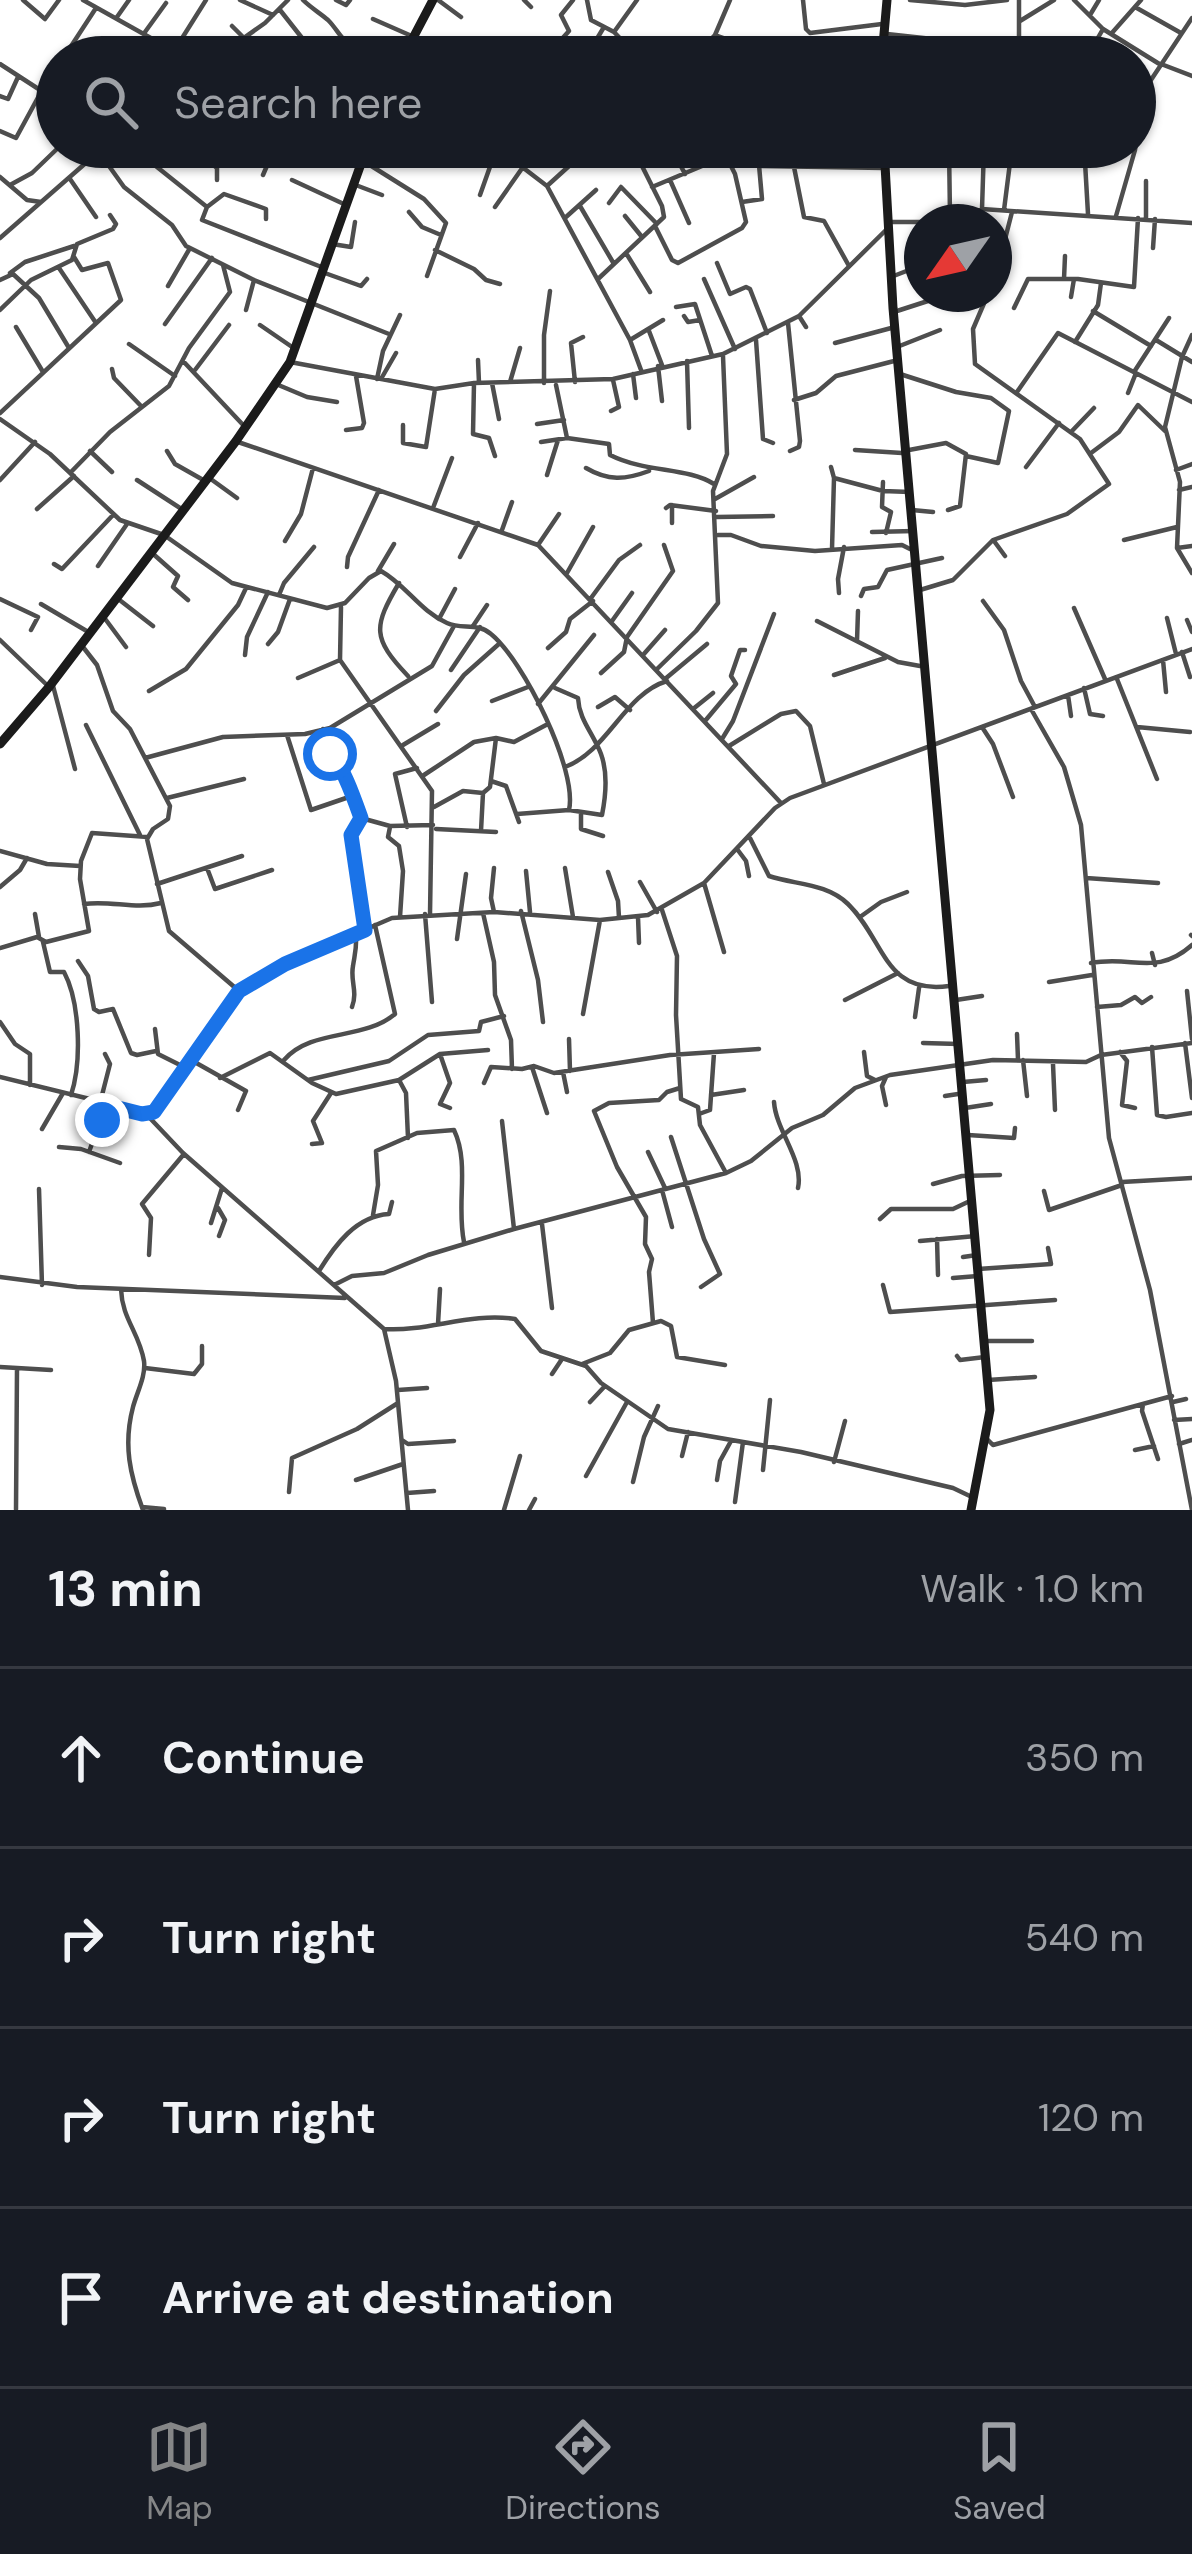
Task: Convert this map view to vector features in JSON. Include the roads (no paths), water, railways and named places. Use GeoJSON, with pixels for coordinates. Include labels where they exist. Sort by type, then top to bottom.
{"type":"FeatureCollection","features":[{"type":"Feature","properties":{"kind":"street"},"geometry":{"type":"LineString","coordinates":[[23,0],[45,19],[59,0]]}},
{"type":"Feature","properties":{"kind":"street"},"geometry":{"type":"LineString","coordinates":[[83,0],[148,36]]}},
{"type":"Feature","properties":{"kind":"street"},"geometry":{"type":"LineString","coordinates":[[117,17],[129,0]]}},
{"type":"Feature","properties":{"kind":"street"},"geometry":{"type":"LineString","coordinates":[[183,36],[206,0]]}},
{"type":"Feature","properties":{"kind":"street"},"geometry":{"type":"LineString","coordinates":[[240,0],[273,15]]}},
{"type":"Feature","properties":{"kind":"street"},"geometry":{"type":"LineString","coordinates":[[246,36],[288,0]]}},
{"type":"Feature","properties":{"kind":"street"},"geometry":{"type":"LineString","coordinates":[[304,0],[340,36]]}},
{"type":"Feature","properties":{"kind":"street"},"geometry":{"type":"LineString","coordinates":[[336,0],[346,5],[350,0]]}},
{"type":"Feature","properties":{"kind":"street"},"geometry":{"type":"LineString","coordinates":[[415,36],[436,0],[461,17]]}},
{"type":"Feature","properties":{"kind":"street"},"geometry":{"type":"LineString","coordinates":[[524,0],[531,7]]}},
{"type":"Feature","properties":{"kind":"street"},"geometry":{"type":"LineString","coordinates":[[564,36],[569,31],[562,15],[574,0]]}},
{"type":"Feature","properties":{"kind":"street"},"geometry":{"type":"LineString","coordinates":[[587,0],[591,20],[618,36]]}},
{"type":"Feature","properties":{"kind":"street"},"geometry":{"type":"LineString","coordinates":[[614,32],[637,0]]}},
{"type":"Feature","properties":{"kind":"street"},"geometry":{"type":"LineString","coordinates":[[720,36],[715,34],[730,0]]}},
{"type":"Feature","properties":{"kind":"street"},"geometry":{"type":"LineString","coordinates":[[803,0],[810,33],[884,29],[926,36]]}},
{"type":"Feature","properties":{"kind":"street"},"geometry":{"type":"LineString","coordinates":[[884,36],[887,0]]}},
{"type":"Feature","properties":{"kind":"street"},"geometry":{"type":"LineString","coordinates":[[910,0],[964,5],[1007,0]]}},
{"type":"Feature","properties":{"kind":"street"},"geometry":{"type":"LineString","coordinates":[[1018,0],[1020,36]]}},
{"type":"Feature","properties":{"kind":"street"},"geometry":{"type":"LineString","coordinates":[[1020,21],[1054,0]]}},
{"type":"Feature","properties":{"kind":"street"},"geometry":{"type":"LineString","coordinates":[[1074,0],[1114,36]]}},
{"type":"Feature","properties":{"kind":"street"},"geometry":{"type":"LineString","coordinates":[[1090,15],[1099,0]]}},
{"type":"Feature","properties":{"kind":"street"},"geometry":{"type":"LineString","coordinates":[[1111,34],[1141,0]]}},
{"type":"Feature","properties":{"kind":"street"},"geometry":{"type":"LineString","coordinates":[[144,34],[166,3]]}},
{"type":"Feature","properties":{"kind":"street"},"geometry":{"type":"LineString","coordinates":[[1135,7],[1181,33]]}},
{"type":"Feature","properties":{"kind":"street"},"geometry":{"type":"LineString","coordinates":[[78,36],[96,8]]}},
{"type":"Feature","properties":{"kind":"street"},"geometry":{"type":"LineString","coordinates":[[280,9],[301,36]]}},
{"type":"Feature","properties":{"kind":"street"},"geometry":{"type":"LineString","coordinates":[[263,13],[265,23]]}},
{"type":"Feature","properties":{"kind":"street"},"geometry":{"type":"LineString","coordinates":[[1156,72],[1192,18]]}},
{"type":"Feature","properties":{"kind":"street"},"geometry":{"type":"LineString","coordinates":[[373,19],[403,36]]}},
{"type":"Feature","properties":{"kind":"street"},"geometry":{"type":"LineString","coordinates":[[232,26],[238,36]]}},
{"type":"Feature","properties":{"kind":"street"},"geometry":{"type":"LineString","coordinates":[[599,36],[604,27]]}},
{"type":"Feature","properties":{"kind":"street"},"geometry":{"type":"LineString","coordinates":[[1099,36],[1103,29]]}},
{"type":"Feature","properties":{"kind":"street"},"geometry":{"type":"LineString","coordinates":[[1156,61],[1192,76]]}},
{"type":"Feature","properties":{"kind":"street"},"geometry":{"type":"LineString","coordinates":[[0,64],[36,89]]}},
{"type":"Feature","properties":{"kind":"street"},"geometry":{"type":"LineString","coordinates":[[0,96],[8,98],[18,77]]}},
{"type":"Feature","properties":{"kind":"street"},"geometry":{"type":"LineString","coordinates":[[0,130],[16,138],[36,101]]}},
{"type":"Feature","properties":{"kind":"street"},"geometry":{"type":"LineString","coordinates":[[12,187],[36,167]]}},
{"type":"Feature","properties":{"kind":"street"},"geometry":{"type":"LineString","coordinates":[[0,236],[82,168]]}},
{"type":"Feature","properties":{"kind":"street"},"geometry":{"type":"LineString","coordinates":[[113,168],[124,187],[172,225],[190,248],[254,280],[389,334]]}},
{"type":"Feature","properties":{"kind":"street"},"geometry":{"type":"LineString","coordinates":[[158,168],[207,207]]}},
{"type":"Feature","properties":{"kind":"street"},"geometry":{"type":"LineString","coordinates":[[217,168],[217,180]]}},
{"type":"Feature","properties":{"kind":"street"},"geometry":{"type":"LineString","coordinates":[[263,175],[266,168]]}},
{"type":"Feature","properties":{"kind":"street"},"geometry":{"type":"LineString","coordinates":[[0,744],[117,598],[290,362],[359,168]]}},
{"type":"Feature","properties":{"kind":"street"},"geometry":{"type":"LineString","coordinates":[[373,168],[426,201],[446,221],[427,276]]}},
{"type":"Feature","properties":{"kind":"street"},"geometry":{"type":"LineString","coordinates":[[480,195],[489,168]]}},
{"type":"Feature","properties":{"kind":"street"},"geometry":{"type":"LineString","coordinates":[[495,207],[520,168]]}},
{"type":"Feature","properties":{"kind":"street"},"geometry":{"type":"LineString","coordinates":[[526,168],[547,186],[566,217],[641,370]]}},
{"type":"Feature","properties":{"kind":"street"},"geometry":{"type":"LineString","coordinates":[[547,186],[567,168]]}},
{"type":"Feature","properties":{"kind":"street"},"geometry":{"type":"LineString","coordinates":[[598,279],[664,214],[643,168]]}},
{"type":"Feature","properties":{"kind":"street"},"geometry":{"type":"LineString","coordinates":[[682,168],[685,173]]}},
{"type":"Feature","properties":{"kind":"street"},"geometry":{"type":"LineString","coordinates":[[652,187],[697,168]]}},
{"type":"Feature","properties":{"kind":"street"},"geometry":{"type":"LineString","coordinates":[[609,203],[621,187],[656,225],[671,260],[678,263],[745,226],[733,168]]}},
{"type":"Feature","properties":{"kind":"street"},"geometry":{"type":"LineString","coordinates":[[742,202],[761,199],[759,168]]}},
{"type":"Feature","properties":{"kind":"street"},"geometry":{"type":"LineString","coordinates":[[794,168],[804,217],[824,221],[850,268]]}},
{"type":"Feature","properties":{"kind":"street"},"geometry":{"type":"LineString","coordinates":[[387,1331],[479,1317],[515,1319],[536,1347],[585,1364],[627,1404],[668,1429],[834,1462],[972,1498],[988,1443],[988,1380],[884,168]]}},
{"type":"Feature","properties":{"kind":"street"},"geometry":{"type":"LineString","coordinates":[[950,168],[950,204]]}},
{"type":"Feature","properties":{"kind":"street"},"geometry":{"type":"LineString","coordinates":[[982,204],[983,168]]}},
{"type":"Feature","properties":{"kind":"street"},"geometry":{"type":"LineString","coordinates":[[1008,204],[1011,168]]}},
{"type":"Feature","properties":{"kind":"street"},"geometry":{"type":"LineString","coordinates":[[1085,168],[1088,214]]}},
{"type":"Feature","properties":{"kind":"street"},"geometry":{"type":"LineString","coordinates":[[1120,214],[1131,168]]}},
{"type":"Feature","properties":{"kind":"street"},"geometry":{"type":"LineString","coordinates":[[0,177],[27,200],[41,202]]}},
{"type":"Feature","properties":{"kind":"street"},"geometry":{"type":"LineString","coordinates":[[70,179],[96,218]]}},
{"type":"Feature","properties":{"kind":"street"},"geometry":{"type":"LineString","coordinates":[[292,180],[346,205]]}},
{"type":"Feature","properties":{"kind":"street"},"geometry":{"type":"LineString","coordinates":[[670,180],[689,223]]}},
{"type":"Feature","properties":{"kind":"street"},"geometry":{"type":"LineString","coordinates":[[1014,308],[1026,279],[1134,287],[1146,218],[1146,181]]}},
{"type":"Feature","properties":{"kind":"street"},"geometry":{"type":"LineString","coordinates":[[353,184],[382,195]]}},
{"type":"Feature","properties":{"kind":"street"},"geometry":{"type":"LineString","coordinates":[[566,217],[596,190]]}},
{"type":"Feature","properties":{"kind":"street"},"geometry":{"type":"LineString","coordinates":[[266,219],[266,209],[224,194],[207,207],[203,221],[361,286],[367,279]]}},
{"type":"Feature","properties":{"kind":"street"},"geometry":{"type":"LineString","coordinates":[[580,206],[614,264]]}},
{"type":"Feature","properties":{"kind":"street"},"geometry":{"type":"LineString","coordinates":[[1012,210],[1120,214],[1192,223]]}},
{"type":"Feature","properties":{"kind":"street"},"geometry":{"type":"LineString","coordinates":[[409,212],[441,236]]}},
{"type":"Feature","properties":{"kind":"street"},"geometry":{"type":"LineString","coordinates":[[0,280],[25,262],[113,229],[116,224],[110,215]]}},
{"type":"Feature","properties":{"kind":"street"},"geometry":{"type":"LineString","coordinates":[[625,216],[642,237]]}},
{"type":"Feature","properties":{"kind":"street"},"geometry":{"type":"LineString","coordinates":[[1146,218],[1153,248]]}},
{"type":"Feature","properties":{"kind":"street"},"geometry":{"type":"LineString","coordinates":[[332,244],[350,248],[355,222]]}},
{"type":"Feature","properties":{"kind":"street"},"geometry":{"type":"LineString","coordinates":[[290,362],[435,389],[477,383],[613,379],[723,354],[755,340],[800,316],[886,226],[904,224]]}},
{"type":"Feature","properties":{"kind":"street"},"geometry":{"type":"LineString","coordinates":[[74,246],[82,270],[109,263],[122,296],[118,305],[43,372],[1,421],[35,442],[113,515],[164,536],[222,578],[246,588],[327,608],[341,605],[378,571],[394,544]]}},
{"type":"Feature","properties":{"kind":"street"},"geometry":{"type":"LineString","coordinates":[[168,286],[190,248]]}},
{"type":"Feature","properties":{"kind":"street"},"geometry":{"type":"LineString","coordinates":[[435,250],[500,284]]}},
{"type":"Feature","properties":{"kind":"street"},"geometry":{"type":"LineString","coordinates":[[626,253],[650,292]]}},
{"type":"Feature","properties":{"kind":"street"},"geometry":{"type":"LineString","coordinates":[[0,310],[25,285],[74,256]]}},
{"type":"Feature","properties":{"kind":"street"},"geometry":{"type":"LineString","coordinates":[[1064,279],[1065,256]]}},
{"type":"Feature","properties":{"kind":"street"},"geometry":{"type":"LineString","coordinates":[[165,324],[212,258]]}},
{"type":"Feature","properties":{"kind":"street"},"geometry":{"type":"LineString","coordinates":[[717,263],[731,294],[750,289],[767,332]]}},
{"type":"Feature","properties":{"kind":"street"},"geometry":{"type":"LineString","coordinates":[[37,509],[90,451],[169,386],[230,292],[224,265]]}},
{"type":"Feature","properties":{"kind":"street"},"geometry":{"type":"LineString","coordinates":[[59,268],[96,322]]}},
{"type":"Feature","properties":{"kind":"street"},"geometry":{"type":"LineString","coordinates":[[890,277],[904,272]]}},
{"type":"Feature","properties":{"kind":"street"},"geometry":{"type":"LineString","coordinates":[[10,274],[39,298],[69,348]]}},
{"type":"Feature","properties":{"kind":"street"},"geometry":{"type":"LineString","coordinates":[[704,279],[735,349]]}},
{"type":"Feature","properties":{"kind":"street"},"geometry":{"type":"LineString","coordinates":[[1071,297],[1074,279]]}},
{"type":"Feature","properties":{"kind":"street"},"geometry":{"type":"LineString","coordinates":[[246,310],[254,280]]}},
{"type":"Feature","properties":{"kind":"street"},"geometry":{"type":"LineString","coordinates":[[1075,342],[1100,300],[1101,283]]}},
{"type":"Feature","properties":{"kind":"street"},"geometry":{"type":"LineString","coordinates":[[544,383],[550,291]]}},
{"type":"Feature","properties":{"kind":"street"},"geometry":{"type":"LineString","coordinates":[[676,307],[694,304],[712,356]]}},
{"type":"Feature","properties":{"kind":"street"},"geometry":{"type":"LineString","coordinates":[[893,312],[904,309]]}},
{"type":"Feature","properties":{"kind":"street"},"geometry":{"type":"LineString","coordinates":[[1093,311],[1192,362]]}},
{"type":"Feature","properties":{"kind":"street"},"geometry":{"type":"LineString","coordinates":[[920,590],[953,580],[993,540],[1067,514],[1107,487],[1108,480],[1091,453],[1071,433],[974,361],[973,329],[980,312]]}},
{"type":"Feature","properties":{"kind":"street"},"geometry":{"type":"LineString","coordinates":[[378,376],[389,334],[400,315]]}},
{"type":"Feature","properties":{"kind":"street"},"geometry":{"type":"LineString","coordinates":[[684,316],[688,322],[700,320]]}},
{"type":"Feature","properties":{"kind":"street"},"geometry":{"type":"LineString","coordinates":[[800,316],[806,327]]}},
{"type":"Feature","properties":{"kind":"street"},"geometry":{"type":"LineString","coordinates":[[1128,393],[1169,318]]}},
{"type":"Feature","properties":{"kind":"street"},"geometry":{"type":"LineString","coordinates":[[629,340],[663,320]]}},
{"type":"Feature","properties":{"kind":"street"},"geometry":{"type":"LineString","coordinates":[[788,322],[800,445],[790,452]]}},
{"type":"Feature","properties":{"kind":"street"},"geometry":{"type":"LineString","coordinates":[[195,370],[229,325]]}},
{"type":"Feature","properties":{"kind":"street"},"geometry":{"type":"LineString","coordinates":[[260,325],[295,349]]}},
{"type":"Feature","properties":{"kind":"street"},"geometry":{"type":"LineString","coordinates":[[16,327],[43,372]]}},
{"type":"Feature","properties":{"kind":"street"},"geometry":{"type":"LineString","coordinates":[[835,343],[895,328]]}},
{"type":"Feature","properties":{"kind":"street"},"geometry":{"type":"LineString","coordinates":[[648,330],[660,366],[662,401]]}},
{"type":"Feature","properties":{"kind":"street"},"geometry":{"type":"LineString","coordinates":[[897,347],[940,330]]}},
{"type":"Feature","properties":{"kind":"street"},"geometry":{"type":"LineString","coordinates":[[1017,392],[1054,334],[1192,402]]}},
{"type":"Feature","properties":{"kind":"street"},"geometry":{"type":"LineString","coordinates":[[1192,335],[1182,357],[1165,431],[1179,490],[1177,548],[1192,573]]}},
{"type":"Feature","properties":{"kind":"street"},"geometry":{"type":"LineString","coordinates":[[575,382],[571,344],[583,337]]}},
{"type":"Feature","properties":{"kind":"street"},"geometry":{"type":"LineString","coordinates":[[755,340],[763,439],[773,443]]}},
{"type":"Feature","properties":{"kind":"street"},"geometry":{"type":"LineString","coordinates":[[129,344],[176,376]]}},
{"type":"Feature","properties":{"kind":"street"},"geometry":{"type":"LineString","coordinates":[[510,382],[520,348]]}},
{"type":"Feature","properties":{"kind":"street"},"geometry":{"type":"LineString","coordinates":[[378,376],[396,353]]}},
{"type":"Feature","properties":{"kind":"street"},"geometry":{"type":"LineString","coordinates":[[566,767],[598,747],[657,685],[717,607],[715,484],[727,454],[723,354]]}},
{"type":"Feature","properties":{"kind":"street"},"geometry":{"type":"LineString","coordinates":[[1095,367],[1101,356]]}},
{"type":"Feature","properties":{"kind":"street"},"geometry":{"type":"LineString","coordinates":[[478,360],[472,430],[475,436],[490,440],[495,456]]}},
{"type":"Feature","properties":{"kind":"street"},"geometry":{"type":"LineString","coordinates":[[794,400],[812,395],[836,376],[899,360]]}},
{"type":"Feature","properties":{"kind":"street"},"geometry":{"type":"LineString","coordinates":[[183,361],[246,428]]}},
{"type":"Feature","properties":{"kind":"street"},"geometry":{"type":"LineString","coordinates":[[687,361],[689,428]]}},
{"type":"Feature","properties":{"kind":"street"},"geometry":{"type":"LineString","coordinates":[[782,377],[802,368]]}},
{"type":"Feature","properties":{"kind":"street"},"geometry":{"type":"LineString","coordinates":[[112,369],[141,406]]}},
{"type":"Feature","properties":{"kind":"street"},"geometry":{"type":"LineString","coordinates":[[633,373],[637,398]]}},
{"type":"Feature","properties":{"kind":"street"},"geometry":{"type":"LineString","coordinates":[[900,374],[991,398],[1009,411],[998,463],[966,457]]}},
{"type":"Feature","properties":{"kind":"street"},"geometry":{"type":"LineString","coordinates":[[346,430],[362,428],[364,423],[356,376]]}},
{"type":"Feature","properties":{"kind":"street"},"geometry":{"type":"LineString","coordinates":[[611,412],[619,407],[613,379]]}},
{"type":"Feature","properties":{"kind":"street"},"geometry":{"type":"LineString","coordinates":[[991,398],[1001,381]]}},
{"type":"Feature","properties":{"kind":"street"},"geometry":{"type":"LineString","coordinates":[[493,383],[499,419]]}},
{"type":"Feature","properties":{"kind":"street"},"geometry":{"type":"LineString","coordinates":[[556,383],[567,438]]}},
{"type":"Feature","properties":{"kind":"street"},"geometry":{"type":"LineString","coordinates":[[276,384],[307,397],[337,402]]}},
{"type":"Feature","properties":{"kind":"street"},"geometry":{"type":"LineString","coordinates":[[403,424],[404,443],[427,446],[435,389]]}},
{"type":"Feature","properties":{"kind":"street"},"geometry":{"type":"LineString","coordinates":[[812,395],[818,405]]}},
{"type":"Feature","properties":{"kind":"street"},"geometry":{"type":"LineString","coordinates":[[1091,453],[1119,431],[1138,405],[1165,431]]}},
{"type":"Feature","properties":{"kind":"street"},"geometry":{"type":"LineString","coordinates":[[1071,433],[1094,408]]}},
{"type":"Feature","properties":{"kind":"street"},"geometry":{"type":"LineString","coordinates":[[537,424],[563,420]]}},
{"type":"Feature","properties":{"kind":"street"},"geometry":{"type":"LineString","coordinates":[[1026,466],[1059,423]]}},
{"type":"Feature","properties":{"kind":"street"},"geometry":{"type":"LineString","coordinates":[[541,442],[567,438],[609,444],[610,455],[649,471],[694,474],[715,484]]}},
{"type":"Feature","properties":{"kind":"street"},"geometry":{"type":"LineString","coordinates":[[547,475],[558,439]]}},
{"type":"Feature","properties":{"kind":"street"},"geometry":{"type":"LineString","coordinates":[[236,441],[538,545],[729,746],[778,805]]}},
{"type":"Feature","properties":{"kind":"street"},"geometry":{"type":"LineString","coordinates":[[0,480],[35,442]]}},
{"type":"Feature","properties":{"kind":"street"},"geometry":{"type":"LineString","coordinates":[[855,450],[907,452],[946,443],[961,449],[966,457],[960,506],[949,510]]}},
{"type":"Feature","properties":{"kind":"street"},"geometry":{"type":"LineString","coordinates":[[90,451],[112,472]]}},
{"type":"Feature","properties":{"kind":"street"},"geometry":{"type":"LineString","coordinates":[[166,451],[176,464],[237,498]]}},
{"type":"Feature","properties":{"kind":"street"},"geometry":{"type":"LineString","coordinates":[[433,508],[452,458]]}},
{"type":"Feature","properties":{"kind":"street"},"geometry":{"type":"LineString","coordinates":[[1176,470],[1192,464]]}},
{"type":"Feature","properties":{"kind":"street"},"geometry":{"type":"LineString","coordinates":[[586,467],[604,478],[649,471]]}},
{"type":"Feature","properties":{"kind":"street"},"geometry":{"type":"LineString","coordinates":[[831,467],[839,593]]}},
{"type":"Feature","properties":{"kind":"street"},"geometry":{"type":"LineString","coordinates":[[285,541],[301,514],[313,469]]}},
{"type":"Feature","properties":{"kind":"street"},"geometry":{"type":"LineString","coordinates":[[715,500],[754,477]]}},
{"type":"Feature","properties":{"kind":"street"},"geometry":{"type":"LineString","coordinates":[[834,478],[883,491],[910,492]]}},
{"type":"Feature","properties":{"kind":"street"},"geometry":{"type":"LineString","coordinates":[[137,481],[183,510]]}},
{"type":"Feature","properties":{"kind":"street"},"geometry":{"type":"LineString","coordinates":[[883,482],[882,508],[891,512],[886,533]]}},
{"type":"Feature","properties":{"kind":"street"},"geometry":{"type":"LineString","coordinates":[[1179,490],[1192,488]]}},
{"type":"Feature","properties":{"kind":"street"},"geometry":{"type":"LineString","coordinates":[[347,567],[379,490]]}},
{"type":"Feature","properties":{"kind":"street"},"geometry":{"type":"LineString","coordinates":[[502,530],[512,502]]}},
{"type":"Feature","properties":{"kind":"street"},"geometry":{"type":"LineString","coordinates":[[672,523],[669,506],[773,516]]}},
{"type":"Feature","properties":{"kind":"street"},"geometry":{"type":"LineString","coordinates":[[912,510],[933,512]]}},
{"type":"Feature","properties":{"kind":"street"},"geometry":{"type":"LineString","coordinates":[[538,545],[559,514]]}},
{"type":"Feature","properties":{"kind":"street"},"geometry":{"type":"LineString","coordinates":[[54,564],[64,567],[113,515]]}},
{"type":"Feature","properties":{"kind":"street"},"geometry":{"type":"LineString","coordinates":[[460,557],[478,523]]}},
{"type":"Feature","properties":{"kind":"street"},"geometry":{"type":"LineString","coordinates":[[98,566],[127,524]]}},
{"type":"Feature","properties":{"kind":"street"},"geometry":{"type":"LineString","coordinates":[[568,573],[593,527]]}},
{"type":"Feature","properties":{"kind":"street"},"geometry":{"type":"LineString","coordinates":[[1124,540],[1178,527]]}},
{"type":"Feature","properties":{"kind":"street"},"geometry":{"type":"LineString","coordinates":[[872,532],[914,531]]}},
{"type":"Feature","properties":{"kind":"street"},"geometry":{"type":"LineString","coordinates":[[718,535],[780,549],[916,548]]}},
{"type":"Feature","properties":{"kind":"street"},"geometry":{"type":"LineString","coordinates":[[993,540],[1005,556]]}},
{"type":"Feature","properties":{"kind":"street"},"geometry":{"type":"LineString","coordinates":[[548,648],[622,557],[640,545]]}},
{"type":"Feature","properties":{"kind":"street"},"geometry":{"type":"LineString","coordinates":[[602,673],[624,652],[627,637],[673,571],[664,545]]}},
{"type":"Feature","properties":{"kind":"street"},"geometry":{"type":"LineString","coordinates":[[1177,548],[1192,546]]}},
{"type":"Feature","properties":{"kind":"street"},"geometry":{"type":"LineString","coordinates":[[279,595],[314,547]]}},
{"type":"Feature","properties":{"kind":"street"},"geometry":{"type":"LineString","coordinates":[[151,552],[178,576],[173,587],[188,600]]}},
{"type":"Feature","properties":{"kind":"street"},"geometry":{"type":"LineString","coordinates":[[861,596],[864,589],[878,587],[887,570],[942,558]]}},
{"type":"Feature","properties":{"kind":"street"},"geometry":{"type":"LineString","coordinates":[[378,571],[439,619],[454,626],[477,626],[518,664],[566,767],[572,798],[569,810]]}},
{"type":"Feature","properties":{"kind":"street"},"geometry":{"type":"LineString","coordinates":[[399,583],[381,615],[380,640],[409,677]]}},
{"type":"Feature","properties":{"kind":"street"},"geometry":{"type":"LineString","coordinates":[[149,691],[186,670],[246,588]]}},
{"type":"Feature","properties":{"kind":"street"},"geometry":{"type":"LineString","coordinates":[[439,619],[455,589]]}},
{"type":"Feature","properties":{"kind":"street"},"geometry":{"type":"LineString","coordinates":[[245,656],[247,637],[268,592]]}},
{"type":"Feature","properties":{"kind":"street"},"geometry":{"type":"LineString","coordinates":[[612,621],[632,593]]}},
{"type":"Feature","properties":{"kind":"street"},"geometry":{"type":"LineString","coordinates":[[117,598],[153,626]]}},
{"type":"Feature","properties":{"kind":"street"},"geometry":{"type":"LineString","coordinates":[[0,599],[38,617],[31,630]]}},
{"type":"Feature","properties":{"kind":"street"},"geometry":{"type":"LineString","coordinates":[[268,644],[276,636],[290,599]]}},
{"type":"Feature","properties":{"kind":"street"},"geometry":{"type":"LineString","coordinates":[[983,602],[1004,630],[1034,709],[1070,783],[1081,825],[1109,1138],[1150,1290],[1192,1510]]}},
{"type":"Feature","properties":{"kind":"street"},"geometry":{"type":"LineString","coordinates":[[41,604],[90,633]]}},
{"type":"Feature","properties":{"kind":"street"},"geometry":{"type":"LineString","coordinates":[[341,605],[340,660],[424,775],[434,807],[428,914],[432,1003]]}},
{"type":"Feature","properties":{"kind":"street"},"geometry":{"type":"LineString","coordinates":[[451,670],[488,605]]}},
{"type":"Feature","properties":{"kind":"street"},"geometry":{"type":"LineString","coordinates":[[1074,608],[1104,670],[1123,686]]}},
{"type":"Feature","properties":{"kind":"street"},"geometry":{"type":"LineString","coordinates":[[857,640],[858,611]]}},
{"type":"Feature","properties":{"kind":"street"},"geometry":{"type":"LineString","coordinates":[[722,739],[774,614]]}},
{"type":"Feature","properties":{"kind":"street"},"geometry":{"type":"LineString","coordinates":[[103,616],[126,647]]}},
{"type":"Feature","properties":{"kind":"street"},"geometry":{"type":"LineString","coordinates":[[1167,618],[1190,677]]}},
{"type":"Feature","properties":{"kind":"street"},"geometry":{"type":"LineString","coordinates":[[1187,620],[1192,632]]}},
{"type":"Feature","properties":{"kind":"street"},"geometry":{"type":"LineString","coordinates":[[818,621],[907,666],[926,667]]}},
{"type":"Feature","properties":{"kind":"street"},"geometry":{"type":"LineString","coordinates":[[144,758],[224,737],[323,729],[351,718],[432,666],[454,626]]}},
{"type":"Feature","properties":{"kind":"street"},"geometry":{"type":"LineString","coordinates":[[643,655],[665,630]]}},
{"type":"Feature","properties":{"kind":"street"},"geometry":{"type":"LineString","coordinates":[[537,706],[594,635]]}},
{"type":"Feature","properties":{"kind":"street"},"geometry":{"type":"LineString","coordinates":[[0,640],[51,684],[75,769]]}},
{"type":"Feature","properties":{"kind":"street"},"geometry":{"type":"LineString","coordinates":[[436,711],[464,675],[500,643]]}},
{"type":"Feature","properties":{"kind":"street"},"geometry":{"type":"LineString","coordinates":[[662,676],[707,644]]}},
{"type":"Feature","properties":{"kind":"street"},"geometry":{"type":"LineString","coordinates":[[0,948],[90,930],[82,904],[80,866],[93,832],[144,836],[170,816],[167,798],[130,729],[113,710],[97,665],[81,645]]}},
{"type":"Feature","properties":{"kind":"street"},"geometry":{"type":"LineString","coordinates":[[147,1115],[160,1108],[239,991],[285,964],[400,917],[521,911],[600,920],[659,911],[704,883],[749,841],[778,805],[1192,649]]}},
{"type":"Feature","properties":{"kind":"street"},"geometry":{"type":"LineString","coordinates":[[705,721],[732,693],[736,684],[731,676],[740,650],[745,650]]}},
{"type":"Feature","properties":{"kind":"street"},"geometry":{"type":"LineString","coordinates":[[834,675],[887,657]]}},
{"type":"Feature","properties":{"kind":"street"},"geometry":{"type":"LineString","coordinates":[[298,678],[340,660]]}},
{"type":"Feature","properties":{"kind":"street"},"geometry":{"type":"LineString","coordinates":[[1163,660],[1166,692]]}},
{"type":"Feature","properties":{"kind":"street"},"geometry":{"type":"LineString","coordinates":[[1125,674],[1123,686],[1157,779]]}},
{"type":"Feature","properties":{"kind":"street"},"geometry":{"type":"LineString","coordinates":[[491,701],[528,687]]}},
{"type":"Feature","properties":{"kind":"street"},"geometry":{"type":"LineString","coordinates":[[491,781],[506,786],[518,818],[569,810],[602,815],[605,777],[598,747],[579,714],[578,698],[555,688]]}},
{"type":"Feature","properties":{"kind":"street"},"geometry":{"type":"LineString","coordinates":[[1084,688],[1090,714],[1103,716]]}},
{"type":"Feature","properties":{"kind":"street"},"geometry":{"type":"LineString","coordinates":[[693,709],[712,693]]}},
{"type":"Feature","properties":{"kind":"street"},"geometry":{"type":"LineString","coordinates":[[1070,694],[1071,716]]}},
{"type":"Feature","properties":{"kind":"street"},"geometry":{"type":"LineString","coordinates":[[598,706],[615,697],[630,710]]}},
{"type":"Feature","properties":{"kind":"street"},"geometry":{"type":"LineString","coordinates":[[729,746],[782,713],[796,711],[810,726],[824,784]]}},
{"type":"Feature","properties":{"kind":"street"},"geometry":{"type":"LineString","coordinates":[[86,724],[144,836],[172,935],[239,991]]}},
{"type":"Feature","properties":{"kind":"street"},"geometry":{"type":"LineString","coordinates":[[403,746],[438,724]]}},
{"type":"Feature","properties":{"kind":"street"},"geometry":{"type":"LineString","coordinates":[[424,775],[474,742],[496,738],[514,742],[546,725]]}},
{"type":"Feature","properties":{"kind":"street"},"geometry":{"type":"LineString","coordinates":[[982,727],[1013,797]]}},
{"type":"Feature","properties":{"kind":"street"},"geometry":{"type":"LineString","coordinates":[[1137,727],[1190,732]]}},
{"type":"Feature","properties":{"kind":"street"},"geometry":{"type":"LineString","coordinates":[[323,729],[329,753],[343,768],[361,818],[390,826],[496,832]]}},
{"type":"Feature","properties":{"kind":"street"},"geometry":{"type":"LineString","coordinates":[[287,735],[313,811],[350,797]]}},
{"type":"Feature","properties":{"kind":"street"},"geometry":{"type":"LineString","coordinates":[[481,831],[483,793],[491,781],[496,738]]}},
{"type":"Feature","properties":{"kind":"street"},"geometry":{"type":"LineString","coordinates":[[406,827],[394,774],[419,768]]}},
{"type":"Feature","properties":{"kind":"street"},"geometry":{"type":"LineString","coordinates":[[167,798],[244,779]]}},
{"type":"Feature","properties":{"kind":"street"},"geometry":{"type":"LineString","coordinates":[[434,807],[463,791],[483,793]]}},
{"type":"Feature","properties":{"kind":"street"},"geometry":{"type":"LineString","coordinates":[[581,812],[581,829],[602,836]]}},
{"type":"Feature","properties":{"kind":"street"},"geometry":{"type":"LineString","coordinates":[[361,818],[351,835],[365,930]]}},
{"type":"Feature","properties":{"kind":"street"},"geometry":{"type":"LineString","coordinates":[[390,826],[388,837],[399,846],[403,865],[400,917]]}},
{"type":"Feature","properties":{"kind":"street"},"geometry":{"type":"LineString","coordinates":[[749,841],[769,876],[826,889],[846,902],[898,973],[919,988],[955,985]]}},
{"type":"Feature","properties":{"kind":"street"},"geometry":{"type":"LineString","coordinates":[[737,849],[749,876]]}},
{"type":"Feature","properties":{"kind":"street"},"geometry":{"type":"LineString","coordinates":[[0,850],[47,864],[80,866]]}},
{"type":"Feature","properties":{"kind":"street"},"geometry":{"type":"LineString","coordinates":[[157,884],[242,856]]}},
{"type":"Feature","properties":{"kind":"street"},"geometry":{"type":"LineString","coordinates":[[2,881],[20,870],[27,858]]}},
{"type":"Feature","properties":{"kind":"street"},"geometry":{"type":"LineString","coordinates":[[207,868],[213,889],[272,870]]}},
{"type":"Feature","properties":{"kind":"street"},"geometry":{"type":"LineString","coordinates":[[494,868],[494,911]]}},
{"type":"Feature","properties":{"kind":"street"},"geometry":{"type":"LineString","coordinates":[[565,868],[573,917]]}},
{"type":"Feature","properties":{"kind":"street"},"geometry":{"type":"LineString","coordinates":[[526,871],[530,912]]}},
{"type":"Feature","properties":{"kind":"street"},"geometry":{"type":"LineString","coordinates":[[608,872],[619,918]]}},
{"type":"Feature","properties":{"kind":"street"},"geometry":{"type":"LineString","coordinates":[[457,939],[466,874]]}},
{"type":"Feature","properties":{"kind":"street"},"geometry":{"type":"LineString","coordinates":[[1087,878],[1158,883]]}},
{"type":"Feature","properties":{"kind":"street"},"geometry":{"type":"LineString","coordinates":[[640,882],[659,911],[677,956],[681,1100],[697,1106],[699,1123],[724,1173]]}},
{"type":"Feature","properties":{"kind":"street"},"geometry":{"type":"LineString","coordinates":[[704,883],[724,952]]}},
{"type":"Feature","properties":{"kind":"street"},"geometry":{"type":"LineString","coordinates":[[858,918],[908,892]]}},
{"type":"Feature","properties":{"kind":"street"},"geometry":{"type":"LineString","coordinates":[[82,904],[106,901],[142,907],[161,903]]}},
{"type":"Feature","properties":{"kind":"street"},"geometry":{"type":"LineString","coordinates":[[521,911],[543,1022]]}},
{"type":"Feature","properties":{"kind":"street"},"geometry":{"type":"LineString","coordinates":[[483,913],[494,962],[495,995],[511,1040],[512,1069]]}},
{"type":"Feature","properties":{"kind":"street"},"geometry":{"type":"LineString","coordinates":[[34,914],[50,972],[64,971],[70,987],[78,1037],[77,1075],[42,1129]]}},
{"type":"Feature","properties":{"kind":"street"},"geometry":{"type":"LineString","coordinates":[[638,917],[639,943]]}},
{"type":"Feature","properties":{"kind":"street"},"geometry":{"type":"LineString","coordinates":[[583,1014],[600,920]]}},
{"type":"Feature","properties":{"kind":"street"},"geometry":{"type":"LineString","coordinates":[[284,1060],[309,1042],[360,1031],[395,1014],[375,925]]}},
{"type":"Feature","properties":{"kind":"street"},"geometry":{"type":"LineString","coordinates":[[352,1007],[357,992],[352,972],[356,934]]}},
{"type":"Feature","properties":{"kind":"street"},"geometry":{"type":"LineString","coordinates":[[1091,963],[1117,958],[1154,965],[1179,956],[1192,945]]}},
{"type":"Feature","properties":{"kind":"street"},"geometry":{"type":"LineString","coordinates":[[1152,952],[1154,965]]}},
{"type":"Feature","properties":{"kind":"street"},"geometry":{"type":"LineString","coordinates":[[78,961],[88,976],[93,1007],[99,1012],[113,1009],[130,1053],[156,1051]]}},
{"type":"Feature","properties":{"kind":"street"},"geometry":{"type":"LineString","coordinates":[[845,1000],[898,973]]}},
{"type":"Feature","properties":{"kind":"street"},"geometry":{"type":"LineString","coordinates":[[1049,982],[1092,975]]}},
{"type":"Feature","properties":{"kind":"street"},"geometry":{"type":"LineString","coordinates":[[915,1017],[919,988]]}},
{"type":"Feature","properties":{"kind":"street"},"geometry":{"type":"LineString","coordinates":[[1186,992],[1192,1098]]}},
{"type":"Feature","properties":{"kind":"street"},"geometry":{"type":"LineString","coordinates":[[956,1000],[982,996]]}},
{"type":"Feature","properties":{"kind":"street"},"geometry":{"type":"LineString","coordinates":[[1096,1007],[1121,1005],[1135,997],[1142,1003],[1151,997]]}},
{"type":"Feature","properties":{"kind":"street"},"geometry":{"type":"LineString","coordinates":[[308,1080],[387,1062],[428,1035],[479,1031],[481,1022],[504,1016]]}},
{"type":"Feature","properties":{"kind":"street"},"geometry":{"type":"LineString","coordinates":[[0,1022],[15,1044],[30,1054],[30,1085]]}},
{"type":"Feature","properties":{"kind":"street"},"geometry":{"type":"LineString","coordinates":[[155,1029],[156,1051],[164,1060],[186,1068]]}},
{"type":"Feature","properties":{"kind":"street"},"geometry":{"type":"LineString","coordinates":[[1017,1034],[1027,1096]]}},
{"type":"Feature","properties":{"kind":"street"},"geometry":{"type":"LineString","coordinates":[[567,1092],[569,1039]]}},
{"type":"Feature","properties":{"kind":"street"},"geometry":{"type":"LineString","coordinates":[[0,1277],[42,1285],[267,1298],[291,1293],[304,1298],[337,1291],[352,1276],[388,1272],[514,1229],[724,1173],[746,1164],[764,1146],[875,1080],[962,1064],[1086,1062],[1101,1055],[1190,1042]]}},
{"type":"Feature","properties":{"kind":"street"},"geometry":{"type":"LineString","coordinates":[[923,1043],[959,1045]]}},
{"type":"Feature","properties":{"kind":"street"},"geometry":{"type":"LineString","coordinates":[[1152,1047],[1155,1113],[1166,1118],[1192,1113]]}},
{"type":"Feature","properties":{"kind":"street"},"geometry":{"type":"LineString","coordinates":[[484,1083],[491,1067],[532,1066],[550,1073],[566,1072],[678,1054],[759,1048]]}},
{"type":"Feature","properties":{"kind":"street"},"geometry":{"type":"LineString","coordinates":[[220,1078],[263,1054],[284,1060],[331,1093],[398,1080],[440,1054],[488,1050]]}},
{"type":"Feature","properties":{"kind":"street"},"geometry":{"type":"LineString","coordinates":[[864,1052],[867,1076],[875,1080]]}},
{"type":"Feature","properties":{"kind":"street"},"geometry":{"type":"LineString","coordinates":[[1120,1052],[1127,1061],[1123,1105],[1135,1108]]}},
{"type":"Feature","properties":{"kind":"street"},"geometry":{"type":"LineString","coordinates":[[699,1114],[709,1112],[714,1053]]}},
{"type":"Feature","properties":{"kind":"street"},"geometry":{"type":"LineString","coordinates":[[89,1152],[103,1104],[109,1067],[105,1054]]}},
{"type":"Feature","properties":{"kind":"street"},"geometry":{"type":"LineString","coordinates":[[440,1054],[450,1079],[440,1104],[450,1108]]}},
{"type":"Feature","properties":{"kind":"street"},"geometry":{"type":"LineString","coordinates":[[191,1060],[247,1092],[238,1110]]}},
{"type":"Feature","properties":{"kind":"street"},"geometry":{"type":"LineString","coordinates":[[1053,1064],[1055,1110]]}},
{"type":"Feature","properties":{"kind":"street"},"geometry":{"type":"LineString","coordinates":[[532,1066],[548,1113]]}},
{"type":"Feature","properties":{"kind":"street"},"geometry":{"type":"LineString","coordinates":[[0,1077],[147,1115],[184,1154],[387,1331],[404,1444],[408,1510]]}},
{"type":"Feature","properties":{"kind":"street"},"geometry":{"type":"LineString","coordinates":[[886,1077],[882,1086],[886,1105]]}},
{"type":"Feature","properties":{"kind":"street"},"geometry":{"type":"LineString","coordinates":[[398,1080],[406,1096],[408,1138]]}},
{"type":"Feature","properties":{"kind":"street"},"geometry":{"type":"LineString","coordinates":[[944,1096],[986,1080]]}},
{"type":"Feature","properties":{"kind":"street"},"geometry":{"type":"LineString","coordinates":[[652,1324],[652,1259],[645,1244],[646,1216],[617,1167],[594,1110],[609,1103],[658,1100],[680,1088]]}},
{"type":"Feature","properties":{"kind":"street"},"geometry":{"type":"LineString","coordinates":[[711,1094],[744,1090]]}},
{"type":"Feature","properties":{"kind":"street"},"geometry":{"type":"LineString","coordinates":[[312,1144],[322,1143],[313,1121],[331,1093]]}},
{"type":"Feature","properties":{"kind":"street"},"geometry":{"type":"LineString","coordinates":[[774,1102],[776,1125],[799,1174],[797,1188]]}},
{"type":"Feature","properties":{"kind":"street"},"geometry":{"type":"LineString","coordinates":[[965,1108],[991,1104]]}},
{"type":"Feature","properties":{"kind":"street"},"geometry":{"type":"LineString","coordinates":[[159,1126],[160,1108]]}},
{"type":"Feature","properties":{"kind":"street"},"geometry":{"type":"LineString","coordinates":[[502,1121],[514,1229]]}},
{"type":"Feature","properties":{"kind":"street"},"geometry":{"type":"LineString","coordinates":[[968,1135],[1014,1138],[1015,1128]]}},
{"type":"Feature","properties":{"kind":"street"},"geometry":{"type":"LineString","coordinates":[[373,1215],[376,1152],[408,1138],[447,1129],[458,1132],[463,1154],[459,1212],[465,1244]]}},
{"type":"Feature","properties":{"kind":"street"},"geometry":{"type":"LineString","coordinates":[[671,1137],[720,1274],[701,1287]]}},
{"type":"Feature","properties":{"kind":"street"},"geometry":{"type":"LineString","coordinates":[[59,1147],[120,1163]]}},
{"type":"Feature","properties":{"kind":"street"},"geometry":{"type":"LineString","coordinates":[[648,1151],[664,1189],[672,1226]]}},
{"type":"Feature","properties":{"kind":"street"},"geometry":{"type":"LineString","coordinates":[[149,1256],[151,1216],[142,1204],[184,1154]]}},
{"type":"Feature","properties":{"kind":"street"},"geometry":{"type":"LineString","coordinates":[[933,1184],[971,1175],[1000,1175]]}},
{"type":"Feature","properties":{"kind":"street"},"geometry":{"type":"LineString","coordinates":[[1044,1191],[1049,1210],[1122,1183],[1192,1178]]}},
{"type":"Feature","properties":{"kind":"street"},"geometry":{"type":"LineString","coordinates":[[211,1223],[222,1188]]}},
{"type":"Feature","properties":{"kind":"street"},"geometry":{"type":"LineString","coordinates":[[39,1189],[42,1285]]}},
{"type":"Feature","properties":{"kind":"street"},"geometry":{"type":"LineString","coordinates":[[880,1219],[890,1209],[950,1210],[971,1199]]}},
{"type":"Feature","properties":{"kind":"street"},"geometry":{"type":"LineString","coordinates":[[319,1271],[337,1245],[373,1215],[388,1214],[392,1202]]}},
{"type":"Feature","properties":{"kind":"street"},"geometry":{"type":"LineString","coordinates":[[218,1208],[225,1220],[219,1236]]}},
{"type":"Feature","properties":{"kind":"street"},"geometry":{"type":"LineString","coordinates":[[538,1224],[552,1308]]}},
{"type":"Feature","properties":{"kind":"street"},"geometry":{"type":"LineString","coordinates":[[920,1240],[976,1235]]}},
{"type":"Feature","properties":{"kind":"street"},"geometry":{"type":"LineString","coordinates":[[937,1239],[938,1275]]}},
{"type":"Feature","properties":{"kind":"street"},"geometry":{"type":"LineString","coordinates":[[953,1277],[1051,1264],[1048,1248]]}},
{"type":"Feature","properties":{"kind":"street"},"geometry":{"type":"LineString","coordinates":[[963,1257],[977,1256]]}},
{"type":"Feature","properties":{"kind":"street"},"geometry":{"type":"LineString","coordinates":[[883,1285],[890,1312],[1055,1300]]}},
{"type":"Feature","properties":{"kind":"street"},"geometry":{"type":"LineString","coordinates":[[121,1289],[122,1313],[135,1334],[145,1368],[130,1416],[131,1483],[142,1508],[164,1509]]}},
{"type":"Feature","properties":{"kind":"street"},"geometry":{"type":"LineString","coordinates":[[438,1324],[440,1289]]}},
{"type":"Feature","properties":{"kind":"street"},"geometry":{"type":"LineString","coordinates":[[585,1364],[612,1351],[628,1330],[664,1321],[671,1326],[677,1357],[725,1365]]}},
{"type":"Feature","properties":{"kind":"street"},"geometry":{"type":"LineString","coordinates":[[984,1342],[1032,1341]]}},
{"type":"Feature","properties":{"kind":"street"},"geometry":{"type":"LineString","coordinates":[[145,1368],[190,1375],[202,1364],[202,1346]]}},
{"type":"Feature","properties":{"kind":"street"},"geometry":{"type":"LineString","coordinates":[[957,1356],[960,1360],[985,1357]]}},
{"type":"Feature","properties":{"kind":"street"},"geometry":{"type":"LineString","coordinates":[[552,1374],[562,1359]]}},
{"type":"Feature","properties":{"kind":"street"},"geometry":{"type":"LineString","coordinates":[[0,1367],[51,1370]]}},
{"type":"Feature","properties":{"kind":"street"},"geometry":{"type":"LineString","coordinates":[[16,1509],[17,1368]]}},
{"type":"Feature","properties":{"kind":"street"},"geometry":{"type":"LineString","coordinates":[[988,1380],[1035,1377]]}},
{"type":"Feature","properties":{"kind":"street"},"geometry":{"type":"LineString","coordinates":[[396,1381],[406,1387]]}},
{"type":"Feature","properties":{"kind":"street"},"geometry":{"type":"LineString","coordinates":[[586,1476],[627,1404],[622,1383]]}},
{"type":"Feature","properties":{"kind":"street"},"geometry":{"type":"LineString","coordinates":[[590,1402],[605,1386]]}},
{"type":"Feature","properties":{"kind":"street"},"geometry":{"type":"LineString","coordinates":[[397,1390],[428,1388]]}},
{"type":"Feature","properties":{"kind":"street"},"geometry":{"type":"LineString","coordinates":[[988,1443],[1186,1399]]}},
{"type":"Feature","properties":{"kind":"street"},"geometry":{"type":"LineString","coordinates":[[763,1470],[770,1400]]}},
{"type":"Feature","properties":{"kind":"street"},"geometry":{"type":"LineString","coordinates":[[289,1492],[292,1458],[396,1406]]}},
{"type":"Feature","properties":{"kind":"street"},"geometry":{"type":"LineString","coordinates":[[633,1482],[658,1406]]}},
{"type":"Feature","properties":{"kind":"street"},"geometry":{"type":"LineString","coordinates":[[1140,1407],[1158,1459]]}},
{"type":"Feature","properties":{"kind":"street"},"geometry":{"type":"LineString","coordinates":[[1174,1420],[1192,1419]]}},
{"type":"Feature","properties":{"kind":"street"},"geometry":{"type":"LineString","coordinates":[[834,1462],[845,1421]]}},
{"type":"Feature","properties":{"kind":"street"},"geometry":{"type":"LineString","coordinates":[[682,1456],[688,1432]]}},
{"type":"Feature","properties":{"kind":"street"},"geometry":{"type":"LineString","coordinates":[[717,1480],[720,1460],[731,1440]]}},
{"type":"Feature","properties":{"kind":"street"},"geometry":{"type":"LineString","coordinates":[[1179,1444],[1192,1440]]}},
{"type":"Feature","properties":{"kind":"street"},"geometry":{"type":"LineString","coordinates":[[404,1444],[454,1441]]}},
{"type":"Feature","properties":{"kind":"street"},"geometry":{"type":"LineString","coordinates":[[735,1502],[743,1442]]}},
{"type":"Feature","properties":{"kind":"street"},"geometry":{"type":"LineString","coordinates":[[1136,1450],[1154,1446]]}},
{"type":"Feature","properties":{"kind":"street"},"geometry":{"type":"LineString","coordinates":[[504,1510],[520,1456]]}},
{"type":"Feature","properties":{"kind":"street"},"geometry":{"type":"LineString","coordinates":[[356,1480],[403,1464]]}},
{"type":"Feature","properties":{"kind":"street"},"geometry":{"type":"LineString","coordinates":[[396,1469],[404,1474]]}},
{"type":"Feature","properties":{"kind":"street"},"geometry":{"type":"LineString","coordinates":[[406,1493],[434,1491]]}},
{"type":"Feature","properties":{"kind":"street"},"geometry":{"type":"LineString","coordinates":[[529,1510],[535,1499]]}}]}
